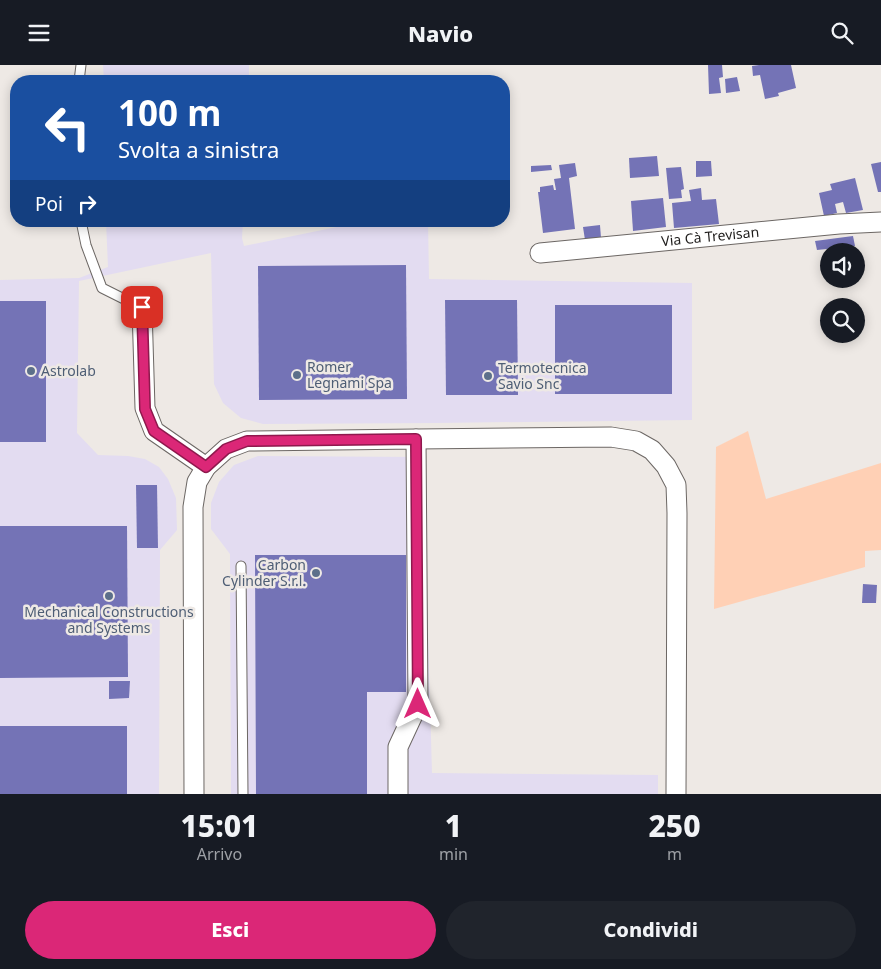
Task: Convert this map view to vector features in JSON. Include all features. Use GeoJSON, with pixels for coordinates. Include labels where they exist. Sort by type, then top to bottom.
{"type":"FeatureCollection","features":[{"type":"Feature","properties":{"kind":"street","name":"Via Cà Trevisan"},"geometry":{"type":"LineString","coordinates":[[540,253],[839,224],[881,222]]}},
{"type":"Feature","properties":{"kind":"street"},"geometry":{"type":"LineString","coordinates":[[142,307],[145,409],[154,431],[206,467]]}},
{"type":"Feature","properties":{"kind":"street"},"geometry":{"type":"LineString","coordinates":[[194,794],[192,507],[198,482],[206,467],[226,449],[247,441],[611,437],[636,441],[652,450],[666,466],[676,485],[676,790]]}},
{"type":"Feature","properties":{"kind":"street"},"geometry":{"type":"LineString","coordinates":[[398,794],[398,747],[418,704],[416,439]]}},
{"type":"Feature","properties":{"kind":"lane"},"geometry":{"type":"LineString","coordinates":[[82,227],[86,245],[102,288],[142,307]]}},
{"type":"Feature","properties":{"kind":"lane"},"geometry":{"type":"LineString","coordinates":[[241,566],[243,794]]}},
{"type":"Feature","properties":{"kind":"shaded area"},"geometry":{"type":"Polygon","coordinates":[[[103,65],[249,65],[249,75],[104,75],[103,65]]]}},
{"type":"Feature","properties":{"kind":"shaded area"},"geometry":{"type":"Polygon","coordinates":[[[106,227],[243,227],[244,246],[337,227],[428,227],[429,279],[692,283],[692,420],[263,424],[241,418],[223,403],[214,384],[211,253],[79,281],[77,433],[98,455],[128,456],[145,459],[159,467],[168,479],[176,498],[177,530],[160,550],[159,794],[0,794],[0,280],[79,278],[108,267],[106,227]]]}},
{"type":"Feature","properties":{"kind":"shaded area"},"geometry":{"type":"Polygon","coordinates":[[[748,431],[766,499],[881,463],[881,550],[865,551],[865,567],[714,609],[716,447],[748,431]]]}},
{"type":"Feature","properties":{"kind":"shaded area"},"geometry":{"type":"Polygon","coordinates":[[[258,456],[423,457],[432,773],[658,775],[658,794],[231,794],[230,554],[211,529],[211,503],[219,482],[234,465],[258,456]]]}},
{"type":"Feature","properties":{"kind":"building"},"geometry":{"type":"Polygon","coordinates":[[[708,65],[722,65],[723,77],[719,78],[721,93],[709,94],[708,65]]]}},
{"type":"Feature","properties":{"kind":"building"},"geometry":{"type":"Polygon","coordinates":[[[791,65],[796,88],[778,93],[779,96],[765,99],[760,75],[753,76],[752,66],[791,65]]]}},
{"type":"Feature","properties":{"kind":"building"},"geometry":{"type":"Polygon","coordinates":[[[737,77],[740,91],[726,93],[725,79],[737,77]]]}},
{"type":"Feature","properties":{"kind":"building"},"geometry":{"type":"Polygon","coordinates":[[[657,156],[659,176],[630,178],[629,158],[657,156]]]}},
{"type":"Feature","properties":{"kind":"building"},"geometry":{"type":"Polygon","coordinates":[[[696,161],[711,161],[712,176],[696,177],[696,161]]]}},
{"type":"Feature","properties":{"kind":"building"},"geometry":{"type":"Polygon","coordinates":[[[881,162],[881,192],[878,192],[871,164],[881,162]]]}},
{"type":"Feature","properties":{"kind":"building"},"geometry":{"type":"Polygon","coordinates":[[[575,163],[577,176],[569,178],[575,229],[543,233],[538,192],[540,192],[540,187],[553,185],[554,190],[556,190],[554,179],[561,178],[559,165],[575,163]]]}},
{"type":"Feature","properties":{"kind":"building"},"geometry":{"type":"Polygon","coordinates":[[[551,165],[552,170],[531,172],[531,166],[551,165]]]}},
{"type":"Feature","properties":{"kind":"building"},"geometry":{"type":"Polygon","coordinates":[[[681,167],[684,189],[681,190],[682,198],[669,199],[666,168],[681,167]]]}},
{"type":"Feature","properties":{"kind":"building"},"geometry":{"type":"Polygon","coordinates":[[[855,178],[863,210],[846,213],[843,202],[835,204],[837,213],[824,216],[819,193],[832,190],[830,184],[855,178]]]}},
{"type":"Feature","properties":{"kind":"building"},"geometry":{"type":"Polygon","coordinates":[[[701,188],[702,200],[716,199],[719,224],[674,228],[672,203],[691,201],[689,190],[701,188]]]}},
{"type":"Feature","properties":{"kind":"building"},"geometry":{"type":"Polygon","coordinates":[[[663,198],[666,227],[633,231],[631,201],[663,198]]]}},
{"type":"Feature","properties":{"kind":"building"},"geometry":{"type":"Polygon","coordinates":[[[600,225],[601,238],[585,240],[583,227],[600,225]]]}},
{"type":"Feature","properties":{"kind":"building"},"geometry":{"type":"Polygon","coordinates":[[[853,236],[854,243],[820,243],[820,250],[817,250],[815,241],[853,236]]]}},
{"type":"Feature","properties":{"kind":"building"},"geometry":{"type":"Polygon","coordinates":[[[406,265],[407,399],[259,400],[258,266],[406,265]]]}},
{"type":"Feature","properties":{"kind":"building"},"geometry":{"type":"Polygon","coordinates":[[[445,300],[517,300],[518,395],[446,395],[445,300]]]}},
{"type":"Feature","properties":{"kind":"building"},"geometry":{"type":"Polygon","coordinates":[[[0,301],[46,301],[46,442],[0,442],[0,301]]]}},
{"type":"Feature","properties":{"kind":"building"},"geometry":{"type":"Polygon","coordinates":[[[555,305],[672,305],[672,394],[555,394],[555,305]]]}},
{"type":"Feature","properties":{"kind":"building"},"geometry":{"type":"Polygon","coordinates":[[[136,485],[157,485],[158,548],[137,548],[136,485]]]}},
{"type":"Feature","properties":{"kind":"building"},"geometry":{"type":"Polygon","coordinates":[[[0,526],[127,526],[128,677],[0,678],[0,526]]]}},
{"type":"Feature","properties":{"kind":"building"},"geometry":{"type":"Polygon","coordinates":[[[255,555],[406,555],[406,692],[367,692],[367,794],[256,794],[255,555]]]}},
{"type":"Feature","properties":{"kind":"building"},"geometry":{"type":"Polygon","coordinates":[[[863,584],[877,585],[876,603],[862,603],[863,584]]]}},
{"type":"Feature","properties":{"kind":"building"},"geometry":{"type":"Polygon","coordinates":[[[109,681],[130,681],[129,698],[109,699],[109,681]]]}},
{"type":"Feature","properties":{"kind":"building"},"geometry":{"type":"Polygon","coordinates":[[[0,726],[127,726],[127,794],[0,794],[0,726]]]}},
{"type":"Feature","properties":{"kind":"place","name":"Astrolab"},"geometry":{"type":"Point","coordinates":[31,371]}},
{"type":"Feature","properties":{"kind":"place","name":"Romer Legnami Spa"},"geometry":{"type":"Point","coordinates":[297,375]}},
{"type":"Feature","properties":{"kind":"place","name":"Termotecnica Savio Snc"},"geometry":{"type":"Point","coordinates":[488,376]}},
{"type":"Feature","properties":{"kind":"place","name":"Carbon Cylinder S.r.l."},"geometry":{"type":"Point","coordinates":[316,573]}},
{"type":"Feature","properties":{"kind":"place","name":"Mechanical Constructions and Systems"},"geometry":{"type":"Point","coordinates":[109,596]}},
{"type":"Feature","properties":{"kind":"route"},"geometry":{"type":"LineString","coordinates":[[142,307],[145,409],[154,431],[206,467],[226,449],[247,441],[416,439],[418,704]]}}]}
